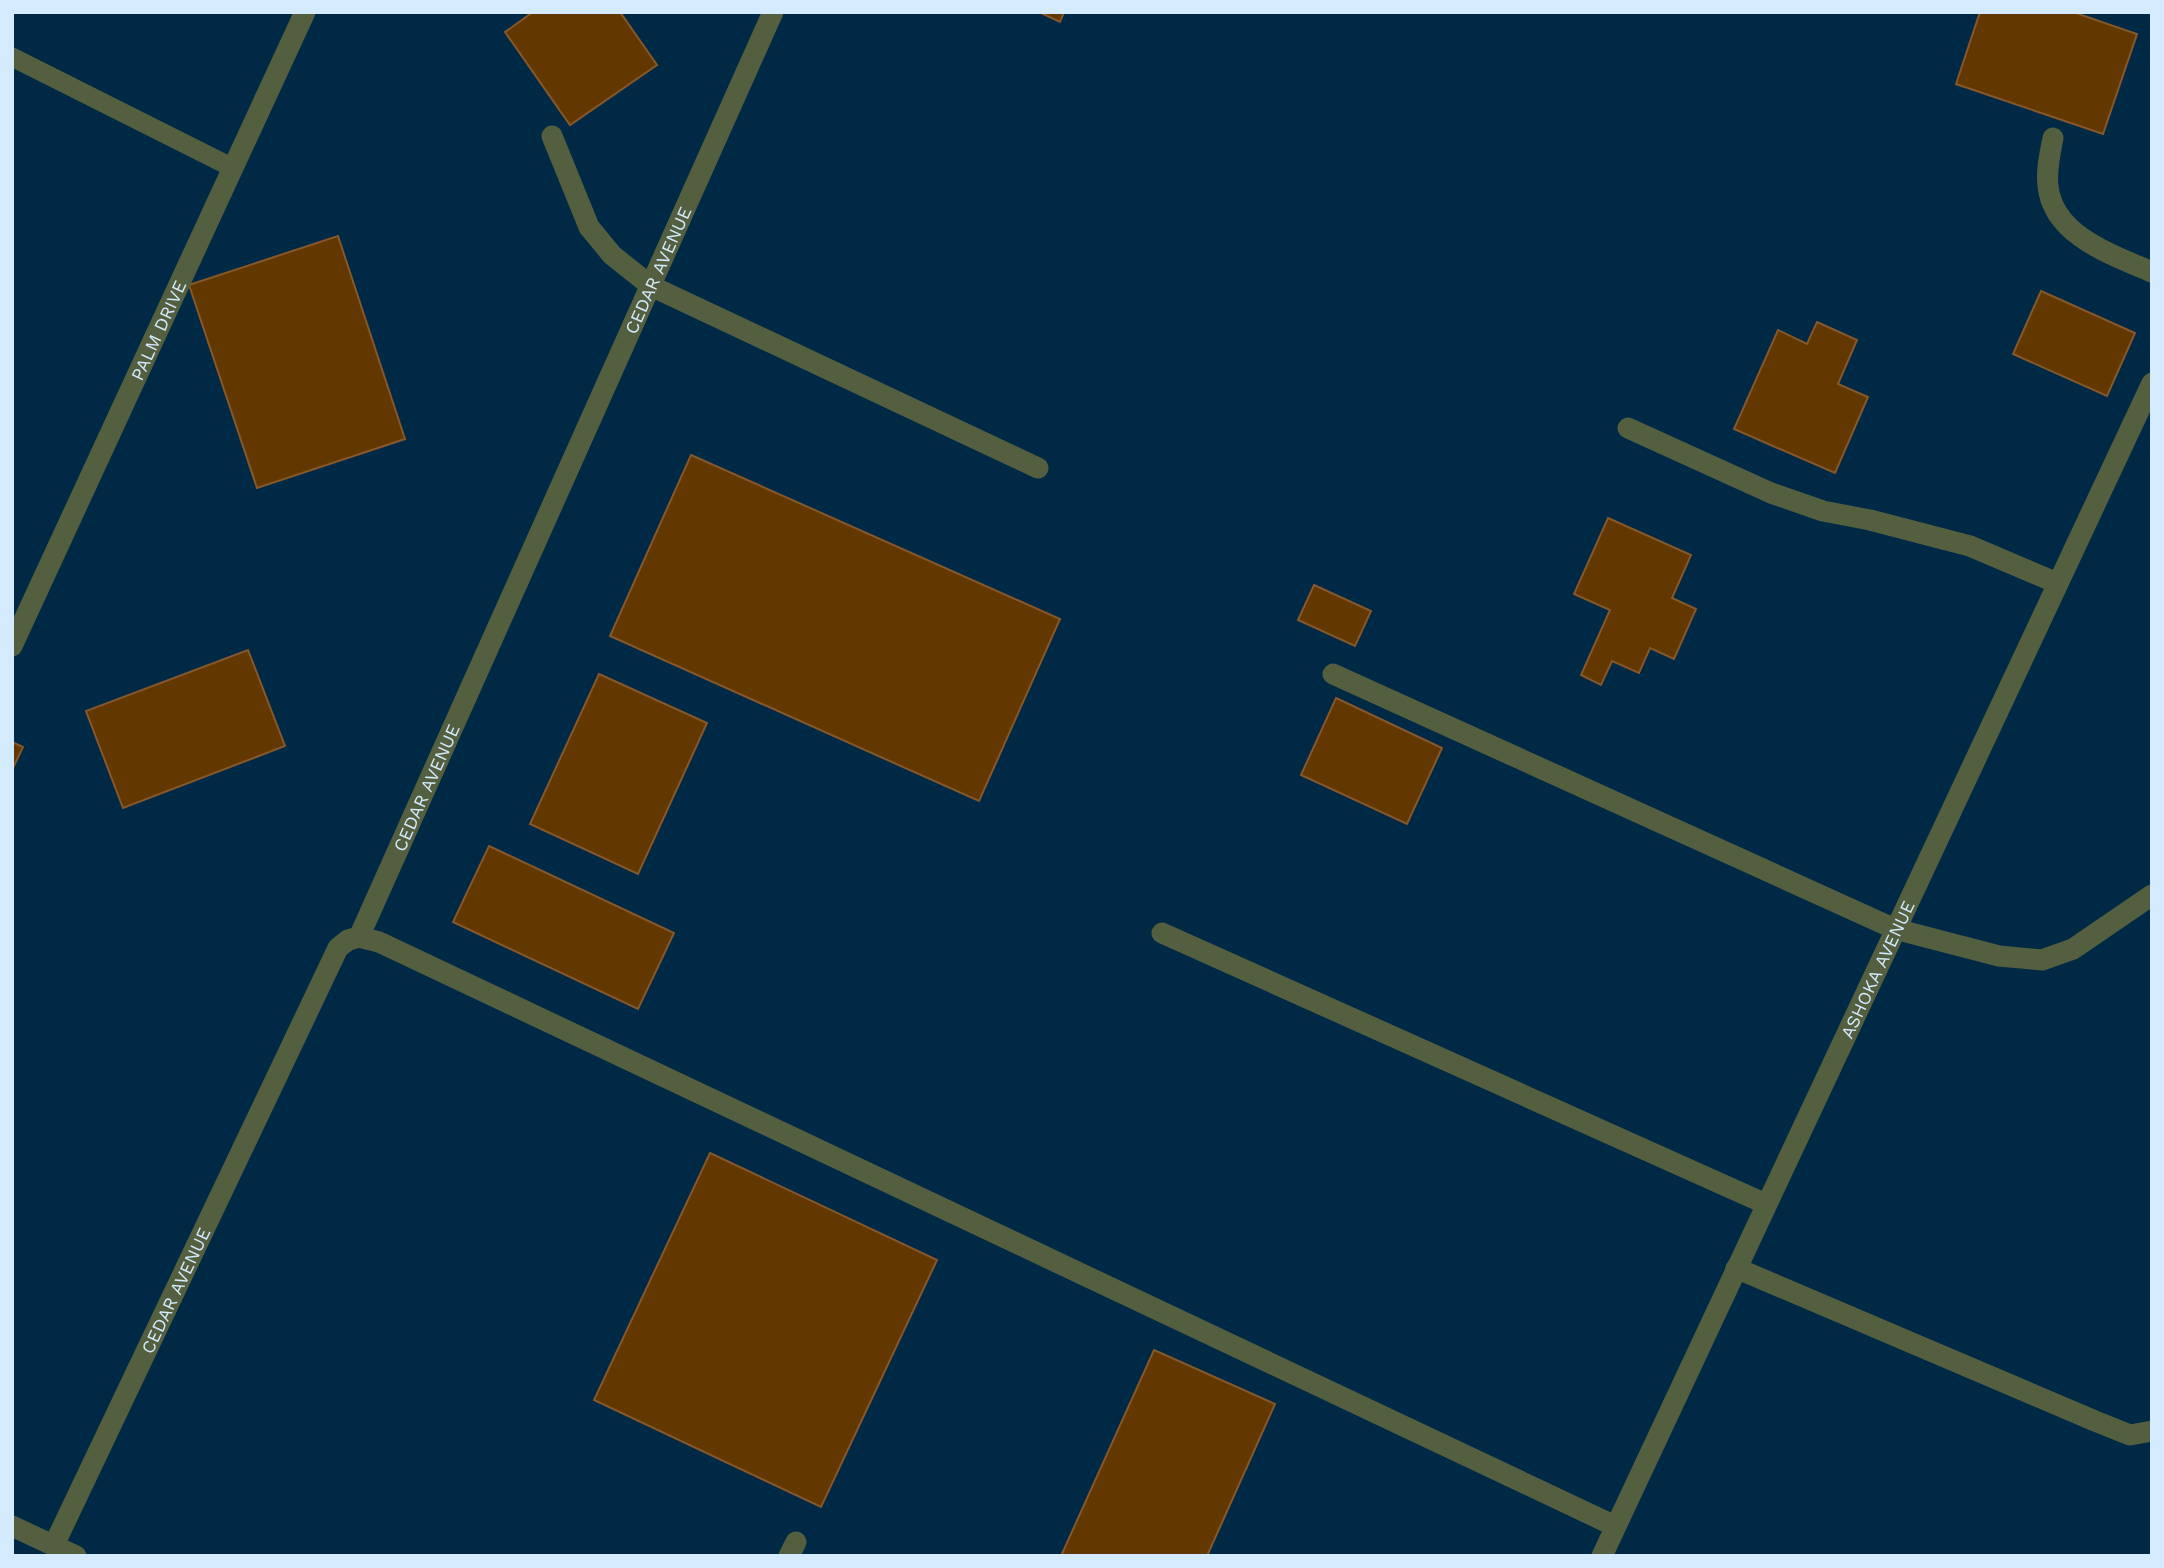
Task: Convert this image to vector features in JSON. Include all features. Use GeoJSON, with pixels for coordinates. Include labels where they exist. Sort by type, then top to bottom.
{"type":"FeatureCollection","features":[{"type":"Feature","properties":{"kind":"street","name":"PALM DRIVE"},"geometry":{"type":"LineString","coordinates":[[12,646],[305,12]]}},
{"type":"Feature","properties":{"kind":"street","name":"CEDAR AVENUE"},"geometry":{"type":"LineString","coordinates":[[54,1545],[338,948],[348,940],[359,937],[773,12]]}},
{"type":"Feature","properties":{"kind":"street"},"geometry":{"type":"LineString","coordinates":[[552,136],[589,226],[612,255],[650,286],[1038,468]]}},
{"type":"Feature","properties":{"kind":"street"},"geometry":{"type":"LineString","coordinates":[[2053,138],[2048,164],[2048,188],[2059,217],[2100,249],[2152,272]]}},
{"type":"Feature","properties":{"kind":"street","name":"ASHOKA AVENUE"},"geometry":{"type":"LineString","coordinates":[[1602,1556],[2152,383]]}},
{"type":"Feature","properties":{"kind":"street"},"geometry":{"type":"LineString","coordinates":[[1628,428],[1770,493],[1824,511],[1970,546],[2057,583]]}},
{"type":"Feature","properties":{"kind":"street"},"geometry":{"type":"LineString","coordinates":[[1333,674],[1895,929],[1999,956],[2042,960],[2073,949],[2152,895]]}},
{"type":"Feature","properties":{"kind":"street"},"geometry":{"type":"LineString","coordinates":[[1162,933],[1766,1204]]}},
{"type":"Feature","properties":{"kind":"street"},"geometry":{"type":"LineString","coordinates":[[359,937],[379,942],[1615,1527]]}},
{"type":"Feature","properties":{"kind":"street"},"geometry":{"type":"LineString","coordinates":[[1736,1268],[2130,1435],[2152,1431]]}},
{"type":"Feature","properties":{"kind":"street"},"geometry":{"type":"LineString","coordinates":[[12,1526],[76,1556]]}},
{"type":"Feature","properties":{"kind":"lane"},"geometry":{"type":"LineString","coordinates":[[12,57],[233,167]]}},
{"type":"Feature","properties":{"kind":"building"},"geometry":{"type":"Polygon","coordinates":[[[533,12],[620,12],[657,65],[570,125],[505,32],[533,12]]]}},
{"type":"Feature","properties":{"kind":"building"},"geometry":{"type":"Polygon","coordinates":[[[1039,12],[1064,12],[1060,22],[1039,12]]]}},
{"type":"Feature","properties":{"kind":"building"},"geometry":{"type":"Polygon","coordinates":[[[1980,12],[2073,12],[2137,34],[2103,134],[1956,84],[1980,12]]]}},
{"type":"Feature","properties":{"kind":"building"},"geometry":{"type":"Polygon","coordinates":[[[338,236],[405,439],[257,488],[189,285],[338,236]]]}},
{"type":"Feature","properties":{"kind":"building"},"geometry":{"type":"Polygon","coordinates":[[[2041,291],[2135,333],[2107,396],[2013,354],[2041,291]]]}},
{"type":"Feature","properties":{"kind":"building"},"geometry":{"type":"Polygon","coordinates":[[[1817,322],[1857,340],[1838,384],[1868,397],[1835,473],[1734,429],[1778,330],[1807,344],[1817,322]]]}},
{"type":"Feature","properties":{"kind":"building"},"geometry":{"type":"Polygon","coordinates":[[[691,455],[1060,619],[979,801],[610,636],[691,455]]]}},
{"type":"Feature","properties":{"kind":"building"},"geometry":{"type":"Polygon","coordinates":[[[1608,518],[1691,555],[1672,598],[1696,609],[1674,659],[1650,648],[1639,673],[1612,661],[1601,685],[1581,675],[1610,610],[1574,594],[1608,518]]]}},
{"type":"Feature","properties":{"kind":"building"},"geometry":{"type":"Polygon","coordinates":[[[1314,585],[1371,611],[1355,646],[1298,620],[1314,585]]]}},
{"type":"Feature","properties":{"kind":"building"},"geometry":{"type":"Polygon","coordinates":[[[248,650],[285,746],[123,808],[86,711],[248,650]]]}},
{"type":"Feature","properties":{"kind":"building"},"geometry":{"type":"Polygon","coordinates":[[[599,674],[707,723],[638,874],[530,824],[599,674]]]}},
{"type":"Feature","properties":{"kind":"building"},"geometry":{"type":"Polygon","coordinates":[[[1336,698],[1442,748],[1407,824],[1301,775],[1336,698]]]}},
{"type":"Feature","properties":{"kind":"building"},"geometry":{"type":"Polygon","coordinates":[[[12,742],[23,747],[12,770],[12,742]]]}},
{"type":"Feature","properties":{"kind":"building"},"geometry":{"type":"Polygon","coordinates":[[[489,846],[674,933],[638,1009],[453,922],[489,846]]]}},
{"type":"Feature","properties":{"kind":"building"},"geometry":{"type":"Polygon","coordinates":[[[710,1153],[937,1260],[821,1507],[594,1400],[710,1153]]]}},
{"type":"Feature","properties":{"kind":"building"},"geometry":{"type":"Polygon","coordinates":[[[1154,1350],[1275,1404],[1207,1556],[1061,1556],[1154,1350]]]}}]}
